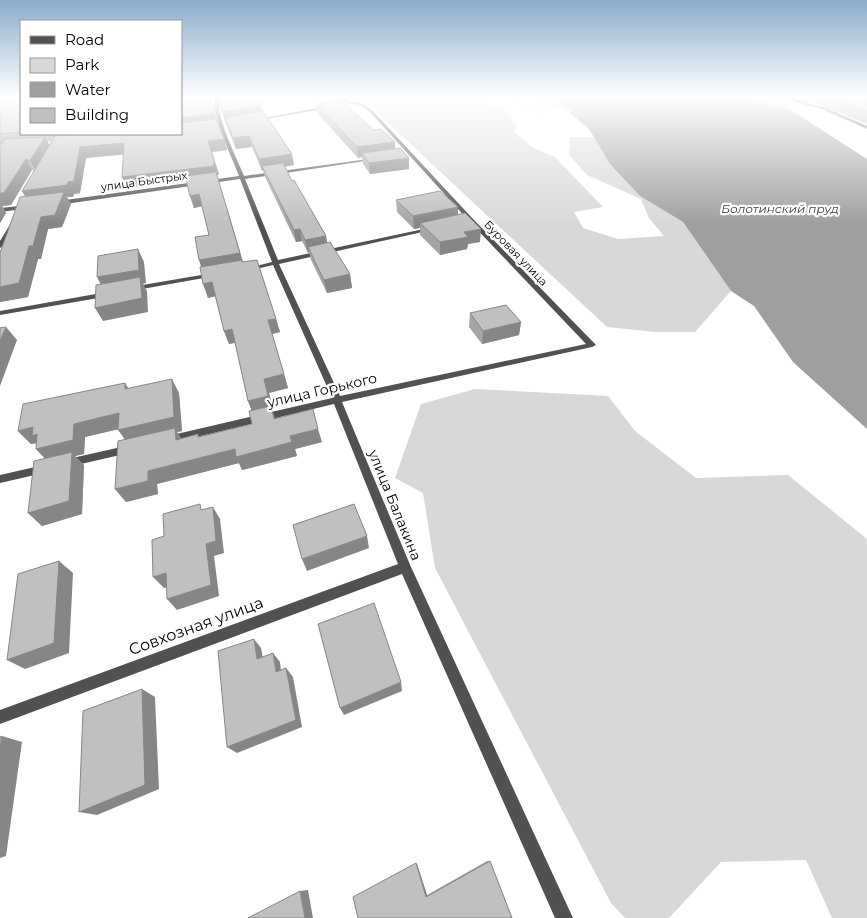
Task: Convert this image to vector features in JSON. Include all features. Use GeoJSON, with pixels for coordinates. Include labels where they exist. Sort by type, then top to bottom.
{"type":"FeatureCollection","features":[{"type":"Feature","properties":{"kind":"street","name":"улица Балакина"},"geometry":{"type":"LineString","coordinates":[[227,139],[276,264],[336,400],[405,567],[564,918]]}},
{"type":"Feature","properties":{"kind":"street","name":"Буровая улица"},"geometry":{"type":"LineString","coordinates":[[396,139],[471,220],[592,345]]}},
{"type":"Feature","properties":{"kind":"street"},"geometry":{"type":"LineString","coordinates":[[400,156],[410,154]]}},
{"type":"Feature","properties":{"kind":"street","name":"улица Быстрых"},"geometry":{"type":"LineString","coordinates":[[50,204],[380,158]]}},
{"type":"Feature","properties":{"kind":"street"},"geometry":{"type":"LineString","coordinates":[[0,246],[26,200]]}},
{"type":"Feature","properties":{"kind":"street"},"geometry":{"type":"LineString","coordinates":[[0,210],[31,207]]}},
{"type":"Feature","properties":{"kind":"street"},"geometry":{"type":"LineString","coordinates":[[461,222],[471,220]]}},
{"type":"Feature","properties":{"kind":"street"},"geometry":{"type":"LineString","coordinates":[[238,270],[276,264],[442,227]]}},
{"type":"Feature","properties":{"kind":"street"},"geometry":{"type":"LineString","coordinates":[[124,291],[219,274]]}},
{"type":"Feature","properties":{"kind":"street"},"geometry":{"type":"LineString","coordinates":[[0,313],[114,292]]}},
{"type":"Feature","properties":{"kind":"street","name":"улица Горького"},"geometry":{"type":"LineString","coordinates":[[0,479],[336,400],[592,345]]}},
{"type":"Feature","properties":{"kind":"street","name":"Совхозная улица"},"geometry":{"type":"LineString","coordinates":[[0,717],[405,567]]}},
{"type":"Feature","properties":{"kind":"green space"},"geometry":{"type":"Polygon","coordinates":[[[405,139],[522,139],[532,147],[555,157],[603,207],[574,212],[583,228],[618,239],[664,236],[649,218],[641,199],[587,175],[569,155],[570,139],[596,139],[600,147],[640,196],[683,222],[731,291],[695,332],[656,332],[607,327],[405,139]]]}},
{"type":"Feature","properties":{"kind":"green space"},"geometry":{"type":"Polygon","coordinates":[[[475,389],[608,396],[635,431],[696,478],[788,475],[867,539],[867,918],[832,918],[806,860],[721,862],[669,918],[625,918],[611,903],[435,568],[423,493],[395,478],[421,404],[475,389]]]}},
{"type":"Feature","properties":{"kind":"water","name":"Болотинский пруд"},"geometry":{"type":"Polygon","coordinates":[[[595,139],[836,139],[867,159],[867,429],[793,362],[754,306],[731,291],[683,222],[640,196],[610,164],[595,139]]]}},
{"type":"Feature","properties":{"kind":"building"},"geometry":{"type":"Polygon","coordinates":[[[5,139],[44,139],[30,161],[26,159],[4,193],[0,193],[0,147],[5,139]]]}},
{"type":"Feature","properties":{"kind":"building"},"geometry":{"type":"Polygon","coordinates":[[[53,139],[224,139],[208,141],[215,163],[213,164],[214,166],[122,177],[124,143],[80,147],[74,181],[68,182],[67,185],[22,191],[53,139]]]}},
{"type":"Feature","properties":{"kind":"building"},"geometry":{"type":"Polygon","coordinates":[[[250,139],[282,139],[292,154],[259,159],[250,139]]]}},
{"type":"Feature","properties":{"kind":"building"},"geometry":{"type":"Polygon","coordinates":[[[349,139],[392,139],[395,142],[357,147],[349,139]]]}},
{"type":"Feature","properties":{"kind":"building"},"geometry":{"type":"Polygon","coordinates":[[[400,148],[409,158],[369,163],[362,153],[400,148]]]}},
{"type":"Feature","properties":{"kind":"building"},"geometry":{"type":"Polygon","coordinates":[[[283,163],[326,236],[305,240],[300,229],[294,230],[262,166],[283,163]]]}},
{"type":"Feature","properties":{"kind":"building"},"geometry":{"type":"Polygon","coordinates":[[[216,172],[240,253],[199,260],[195,237],[209,235],[199,194],[190,196],[185,176],[216,172]]]}},
{"type":"Feature","properties":{"kind":"building"},"geometry":{"type":"Polygon","coordinates":[[[440,191],[458,207],[413,216],[396,200],[440,191]]]}},
{"type":"Feature","properties":{"kind":"building"},"geometry":{"type":"Polygon","coordinates":[[[64,192],[55,215],[41,217],[33,246],[29,246],[19,283],[0,287],[0,253],[20,197],[64,192]]]}},
{"type":"Feature","properties":{"kind":"building"},"geometry":{"type":"Polygon","coordinates":[[[465,213],[481,229],[464,232],[468,237],[440,242],[420,223],[465,213]]]}},
{"type":"Feature","properties":{"kind":"building"},"geometry":{"type":"Polygon","coordinates":[[[330,242],[350,274],[324,280],[308,247],[330,242]]]}},
{"type":"Feature","properties":{"kind":"building"},"geometry":{"type":"Polygon","coordinates":[[[138,249],[139,270],[97,277],[98,256],[138,249]]]}},
{"type":"Feature","properties":{"kind":"building"},"geometry":{"type":"Polygon","coordinates":[[[242,260],[242,262],[257,260],[276,319],[268,320],[284,374],[264,379],[268,396],[248,401],[232,329],[224,331],[212,282],[203,284],[200,267],[242,260]]]}},
{"type":"Feature","properties":{"kind":"building"},"geometry":{"type":"Polygon","coordinates":[[[140,277],[142,298],[95,308],[96,285],[140,277]]]}},
{"type":"Feature","properties":{"kind":"building"},"geometry":{"type":"Polygon","coordinates":[[[506,305],[521,322],[483,331],[470,313],[506,305]]]}},
{"type":"Feature","properties":{"kind":"building"},"geometry":{"type":"Polygon","coordinates":[[[6,327],[0,341],[0,328],[6,327]]]}},
{"type":"Feature","properties":{"kind":"building"},"geometry":{"type":"Polygon","coordinates":[[[172,379],[174,417],[118,430],[119,413],[74,424],[73,440],[36,449],[37,434],[32,436],[33,427],[18,431],[23,404],[125,383],[125,389],[172,379]]]}},
{"type":"Feature","properties":{"kind":"building"},"geometry":{"type":"Polygon","coordinates":[[[271,406],[274,419],[313,409],[318,429],[290,436],[292,442],[236,457],[235,449],[148,471],[148,481],[115,489],[118,441],[175,428],[176,440],[198,434],[198,437],[252,424],[249,411],[271,406]]]}},
{"type":"Feature","properties":{"kind":"building"},"geometry":{"type":"Polygon","coordinates":[[[72,452],[69,501],[28,513],[34,461],[72,452]]]}},
{"type":"Feature","properties":{"kind":"building"},"geometry":{"type":"Polygon","coordinates":[[[200,504],[201,510],[213,507],[216,541],[206,544],[211,585],[167,599],[166,573],[153,577],[152,540],[164,536],[163,514],[200,504]]]}},
{"type":"Feature","properties":{"kind":"building"},"geometry":{"type":"Polygon","coordinates":[[[354,504],[367,536],[302,559],[293,525],[354,504]]]}},
{"type":"Feature","properties":{"kind":"building"},"geometry":{"type":"Polygon","coordinates":[[[59,561],[54,643],[7,660],[18,574],[59,561]]]}},
{"type":"Feature","properties":{"kind":"building"},"geometry":{"type":"Polygon","coordinates":[[[374,603],[401,682],[340,708],[318,624],[374,603]]]}},
{"type":"Feature","properties":{"kind":"building"},"geometry":{"type":"Polygon","coordinates":[[[254,639],[257,659],[273,653],[276,672],[286,668],[296,720],[227,747],[218,651],[254,639]]]}},
{"type":"Feature","properties":{"kind":"building"},"geometry":{"type":"Polygon","coordinates":[[[142,689],[145,785],[79,812],[83,711],[142,689]]]}},
{"type":"Feature","properties":{"kind":"building"},"geometry":{"type":"Polygon","coordinates":[[[490,861],[512,918],[358,918],[353,897],[416,863],[426,897],[490,861]]]}},
{"type":"Feature","properties":{"kind":"building"},"geometry":{"type":"Polygon","coordinates":[[[300,891],[305,918],[248,918],[300,891]]]}}]}
